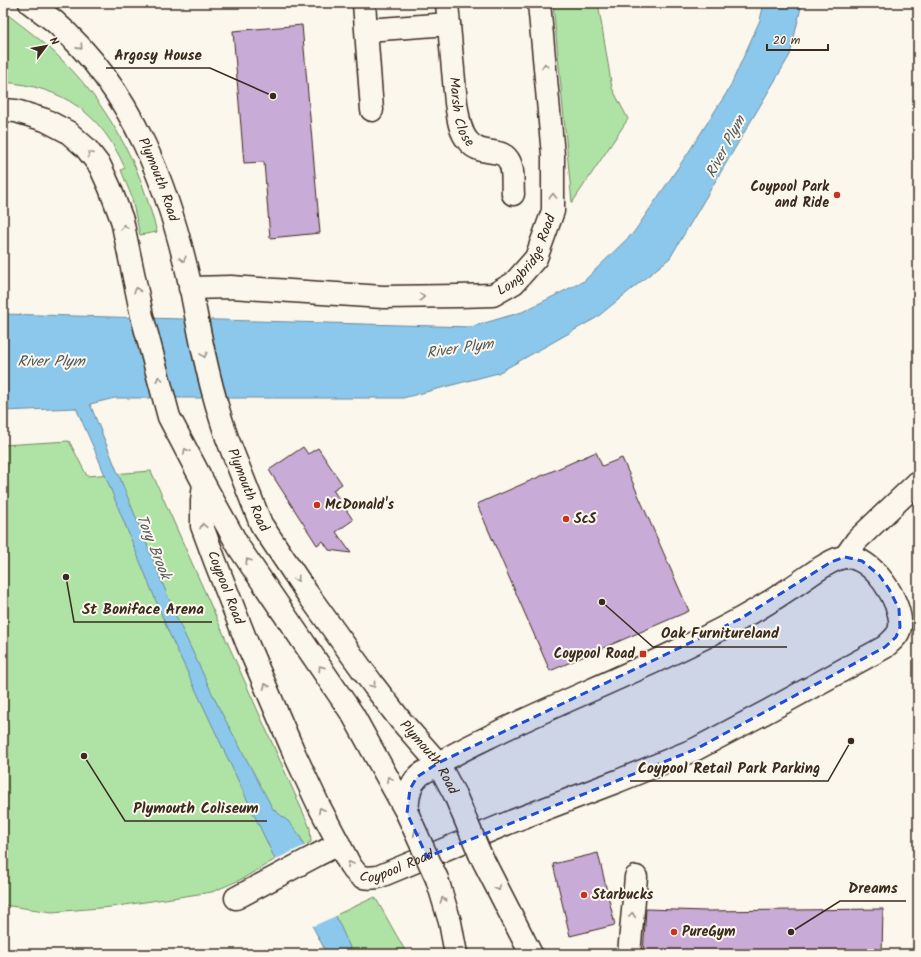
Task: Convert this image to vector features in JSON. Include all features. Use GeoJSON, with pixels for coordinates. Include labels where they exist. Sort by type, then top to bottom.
{"type":"FeatureCollection","features":[{"type":"Feature","properties":{"kind":"street","name":"Plymouth Road"},"geometry":{"type":"LineString","coordinates":[[30,3],[54,21],[79,46],[106,79],[132,117],[148,150],[162,184],[175,229],[190,288],[195,317],[215,401],[227,438],[260,524],[307,593],[374,686],[401,721],[438,763],[455,796],[480,854],[531,954]]}},
{"type":"Feature","properties":{"kind":"street"},"geometry":{"type":"LineString","coordinates":[[364,3],[372,110]]}},
{"type":"Feature","properties":{"kind":"street","name":"Longbridge Road"},"geometry":{"type":"LineString","coordinates":[[190,288],[231,287],[383,297],[493,295],[514,283],[536,258],[553,211],[553,155],[539,3]]}},
{"type":"Feature","properties":{"kind":"street","name":"Marsh Close"},"geometry":{"type":"LineString","coordinates":[[367,30],[448,14],[456,103],[464,134],[467,141],[477,149],[500,153],[507,158],[510,163],[513,194]]}},
{"type":"Feature","properties":{"kind":"street"},"geometry":{"type":"LineString","coordinates":[[3,110],[45,120],[68,132],[86,148],[100,166],[122,220],[142,316],[170,417],[204,484],[240,549],[353,714],[407,813],[437,879],[450,922],[456,954]]}},
{"type":"Feature","properties":{"kind":"street"},"geometry":{"type":"LineString","coordinates":[[407,813],[410,790],[417,777],[438,763],[542,711],[689,645],[740,619],[831,562],[845,557],[857,540],[918,482]]}},
{"type":"Feature","properties":{"kind":"street","name":"Coypool Road"},"geometry":{"type":"LineString","coordinates":[[204,484],[202,526],[248,644],[319,806],[356,874],[366,879],[378,878],[513,821],[618,781],[696,748],[768,711],[885,647],[909,628],[889,589],[879,575],[862,561],[845,557]]}},
{"type":"Feature","properties":{"kind":"street"},"geometry":{"type":"LineString","coordinates":[[236,898],[339,844]]}},
{"type":"Feature","properties":{"kind":"street"},"geometry":{"type":"LineString","coordinates":[[629,954],[636,877]]}},
{"type":"Feature","properties":{"kind":"highlighted area"},"geometry":{"type":"Polygon","coordinates":[[[845,557],[862,561],[879,575],[889,589],[899,609],[900,627],[896,637],[885,647],[696,749],[427,857],[407,813],[410,789],[417,777],[438,763],[740,619],[831,562],[845,557]]]}},
{"type":"Feature","properties":{"kind":"green space"},"geometry":{"type":"Polygon","coordinates":[[[553,3],[598,3],[612,88],[628,119],[572,203],[553,3]]]}},
{"type":"Feature","properties":{"kind":"green space"},"geometry":{"type":"Polygon","coordinates":[[[3,11],[55,53],[83,82],[102,107],[118,133],[136,169],[157,232],[140,235],[131,195],[121,170],[125,168],[104,132],[92,118],[78,106],[62,97],[44,90],[3,82],[3,11]]]}},
{"type":"Feature","properties":{"kind":"green space"},"geometry":{"type":"Polygon","coordinates":[[[69,441],[87,476],[151,471],[310,828],[311,842],[274,860],[242,879],[212,892],[111,907],[52,912],[3,905],[3,445],[69,441]]]}},
{"type":"Feature","properties":{"kind":"green space"},"geometry":{"type":"Polygon","coordinates":[[[375,897],[407,954],[327,954],[336,915],[375,897]]]}},
{"type":"Feature","properties":{"kind":"water","name":"River Plym"},"geometry":{"type":"Polygon","coordinates":[[[764,3],[802,3],[790,55],[670,258],[596,318],[498,373],[403,398],[115,398],[90,404],[175,614],[219,708],[273,809],[288,821],[299,834],[353,954],[327,954],[313,927],[287,885],[169,633],[96,453],[76,408],[3,411],[3,314],[471,327],[522,312],[584,281],[634,232],[688,153],[729,89],[760,20],[764,3]]]}},
{"type":"Feature","properties":{"kind":"pier"},"geometry":{"type":"Polygon","coordinates":[[[306,845],[338,915],[311,927],[298,907],[274,860],[306,845]]]}},
{"type":"Feature","properties":{"kind":"building"},"geometry":{"type":"Polygon","coordinates":[[[302,25],[320,233],[270,238],[264,162],[244,163],[233,31],[302,25]]]}},
{"type":"Feature","properties":{"kind":"building","name":"McDonald's"},"geometry":{"type":"Polygon","coordinates":[[[303,447],[308,454],[318,448],[342,484],[333,490],[353,520],[336,532],[351,553],[329,550],[323,541],[317,545],[269,470],[303,447]]]}},
{"type":"Feature","properties":{"kind":"building"},"geometry":{"type":"Polygon","coordinates":[[[596,452],[602,466],[622,458],[689,611],[550,671],[477,504],[596,452]]]}},
{"type":"Feature","properties":{"kind":"building","name":"Starbucks"},"geometry":{"type":"Polygon","coordinates":[[[598,853],[615,925],[570,936],[553,864],[598,853]]]}},
{"type":"Feature","properties":{"kind":"building"},"geometry":{"type":"Polygon","coordinates":[[[646,909],[705,911],[883,909],[882,954],[643,954],[646,909]]]}},
{"type":"Feature","properties":{"kind":"place","name":"Argosy House"},"geometry":{"type":"Point","coordinates":[273,96]}},
{"type":"Feature","properties":{"kind":"place","name":"Coypool Park and Ride"},"geometry":{"type":"Point","coordinates":[837,195]}},
{"type":"Feature","properties":{"kind":"place","name":"McDonald's"},"geometry":{"type":"Point","coordinates":[317,505]}},
{"type":"Feature","properties":{"kind":"place","name":"ScS"},"geometry":{"type":"Point","coordinates":[566,519]}},
{"type":"Feature","properties":{"kind":"place","name":"St Boniface Arena"},"geometry":{"type":"Point","coordinates":[66,577]}},
{"type":"Feature","properties":{"kind":"place","name":"Oak Furnitureland"},"geometry":{"type":"Point","coordinates":[602,602]}},
{"type":"Feature","properties":{"kind":"place","name":"Coypool Road"},"geometry":{"type":"Point","coordinates":[643,654]}},
{"type":"Feature","properties":{"kind":"place","name":"Coypool Retail Park Parking"},"geometry":{"type":"Point","coordinates":[851,741]}},
{"type":"Feature","properties":{"kind":"place","name":"Plymouth Coliseum"},"geometry":{"type":"Point","coordinates":[84,756]}},
{"type":"Feature","properties":{"kind":"place","name":"Starbucks"},"geometry":{"type":"Point","coordinates":[584,895]}},
{"type":"Feature","properties":{"kind":"place","name":"PureGym"},"geometry":{"type":"Point","coordinates":[674,932]}},
{"type":"Feature","properties":{"kind":"place","name":"Dreams"},"geometry":{"type":"Point","coordinates":[791,932]}},
{"type":"Feature","properties":{"kind":"water label","name":"Tory Brook"},"geometry":{"type":"Point","coordinates":[153,547]}}]}
